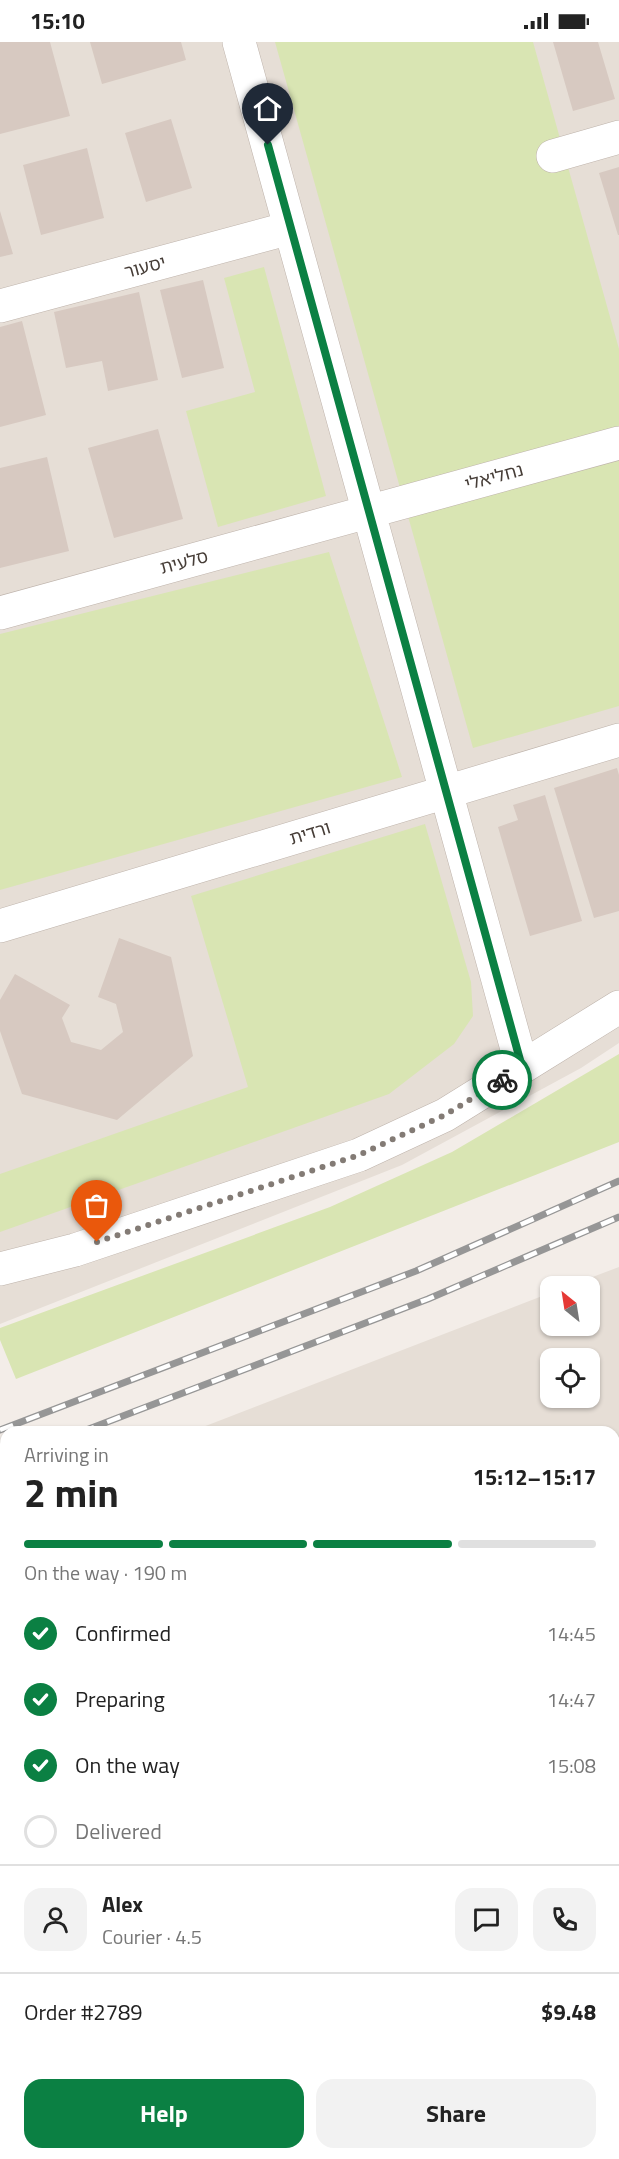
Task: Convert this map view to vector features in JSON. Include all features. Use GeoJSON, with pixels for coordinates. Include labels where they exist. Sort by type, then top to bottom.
{"type":"FeatureCollection","features":[{"type":"Feature","properties":{"kind":"street"},"geometry":{"type":"LineString","coordinates":[[239,42],[522,1067]]}},
{"type":"Feature","properties":{"kind":"street"},"geometry":{"type":"LineString","coordinates":[[553,156],[619,137]]}},
{"type":"Feature","properties":{"kind":"street","name":"יסעור"},"geometry":{"type":"LineString","coordinates":[[0,306],[290,228]]}},
{"type":"Feature","properties":{"kind":"street","name":"נחליאלי"},"geometry":{"type":"LineString","coordinates":[[369,511],[619,443]]}},
{"type":"Feature","properties":{"kind":"street","name":"סלעית"},"geometry":{"type":"LineString","coordinates":[[0,613],[369,511]]}},
{"type":"Feature","properties":{"kind":"street","name":"ורדית"},"geometry":{"type":"LineString","coordinates":[[0,926],[619,740]]}},
{"type":"Feature","properties":{"kind":"street"},"geometry":{"type":"LineString","coordinates":[[0,1269],[75,1250],[359,1155],[445,1115],[619,1007]]}},
{"type":"Feature","properties":{"kind":"shaded area"},"geometry":{"type":"Polygon","coordinates":[[[0,42],[619,42],[619,1043],[581,1068],[402,1165],[0,1324],[0,42]]]}},
{"type":"Feature","properties":{"kind":"shaded area"},"geometry":{"type":"Polygon","coordinates":[[[619,1267],[619,1426],[206,1426],[540,1297],[540,1336],[600,1336],[600,1276],[595,1276],[619,1267]]]}},
{"type":"Feature","properties":{"kind":"green space"},"geometry":{"type":"Polygon","coordinates":[[[275,42],[533,42],[619,349],[619,706],[473,748],[275,42]]]}},
{"type":"Feature","properties":{"kind":"green space"},"geometry":{"type":"Polygon","coordinates":[[[264,267],[326,496],[218,527],[186,411],[255,392],[224,278],[264,267]]]}},
{"type":"Feature","properties":{"kind":"green space"},"geometry":{"type":"Polygon","coordinates":[[[329,552],[402,777],[0,890],[0,634],[329,552]]]}},
{"type":"Feature","properties":{"kind":"green space"},"geometry":{"type":"Polygon","coordinates":[[[425,824],[471,982],[473,1016],[454,1044],[389,1094],[0,1232],[0,1174],[248,1087],[191,896],[425,824]]]}},
{"type":"Feature","properties":{"kind":"green space"},"geometry":{"type":"Polygon","coordinates":[[[619,1054],[619,1142],[16,1379],[0,1340],[0,1328],[330,1207],[452,1152],[619,1054]]]}},
{"type":"Feature","properties":{"kind":"building"},"geometry":{"type":"Polygon","coordinates":[[[0,42],[50,42],[70,116],[0,134],[0,42]]]}},
{"type":"Feature","properties":{"kind":"building"},"geometry":{"type":"Polygon","coordinates":[[[90,42],[181,42],[186,60],[102,84],[90,42]]]}},
{"type":"Feature","properties":{"kind":"building"},"geometry":{"type":"Polygon","coordinates":[[[553,42],[598,42],[615,99],[573,111],[553,42]]]}},
{"type":"Feature","properties":{"kind":"building"},"geometry":{"type":"Polygon","coordinates":[[[171,119],[192,188],[146,202],[125,133],[171,119]]]}},
{"type":"Feature","properties":{"kind":"building"},"geometry":{"type":"Polygon","coordinates":[[[87,148],[104,218],[41,235],[23,165],[87,148]]]}},
{"type":"Feature","properties":{"kind":"building"},"geometry":{"type":"Polygon","coordinates":[[[619,167],[619,235],[618,235],[599,173],[619,167]]]}},
{"type":"Feature","properties":{"kind":"building"},"geometry":{"type":"Polygon","coordinates":[[[0,211],[13,254],[0,257],[0,211]]]}},
{"type":"Feature","properties":{"kind":"building"},"geometry":{"type":"Polygon","coordinates":[[[203,280],[224,368],[182,378],[160,290],[203,280]]]}},
{"type":"Feature","properties":{"kind":"building"},"geometry":{"type":"Polygon","coordinates":[[[139,292],[158,380],[108,391],[102,361],[66,368],[54,312],[139,292]]]}},
{"type":"Feature","properties":{"kind":"building"},"geometry":{"type":"Polygon","coordinates":[[[22,321],[46,415],[0,427],[0,327],[22,321]]]}},
{"type":"Feature","properties":{"kind":"building"},"geometry":{"type":"Polygon","coordinates":[[[158,429],[183,519],[114,538],[88,448],[158,429]]]}},
{"type":"Feature","properties":{"kind":"building"},"geometry":{"type":"Polygon","coordinates":[[[47,457],[69,551],[0,568],[0,468],[47,457]]]}},
{"type":"Feature","properties":{"kind":"building"},"geometry":{"type":"Polygon","coordinates":[[[617,768],[619,775],[619,911],[594,918],[554,788],[617,768]]]}},
{"type":"Feature","properties":{"kind":"building"},"geometry":{"type":"Polygon","coordinates":[[[545,795],[582,921],[530,936],[498,827],[518,820],[513,805],[545,795]]]}},
{"type":"Feature","properties":{"kind":"building"},"geometry":{"type":"Polygon","coordinates":[[[119,938],[171,957],[193,1056],[117,1120],[22,1094],[0,1031],[0,1000],[15,974],[70,1005],[62,1018],[71,1042],[101,1050],[123,1032],[116,1004],[98,997],[119,938]]]}},
{"type":"Feature","properties":{"kind":"railway"},"geometry":{"type":"LineString","coordinates":[[10,1426],[416,1271],[619,1181]]}},
{"type":"Feature","properties":{"kind":"railway"},"geometry":{"type":"LineString","coordinates":[[97,1426],[428,1299],[619,1217]]}},
{"type":"Feature","properties":{"kind":"way so far"},"geometry":{"type":"LineString","coordinates":[[97,1242],[359,1155],[445,1115],[502,1080]]}},
{"type":"Feature","properties":{"kind":"route"},"geometry":{"type":"LineString","coordinates":[[268,145],[522,1067],[502,1080]]}}]}
